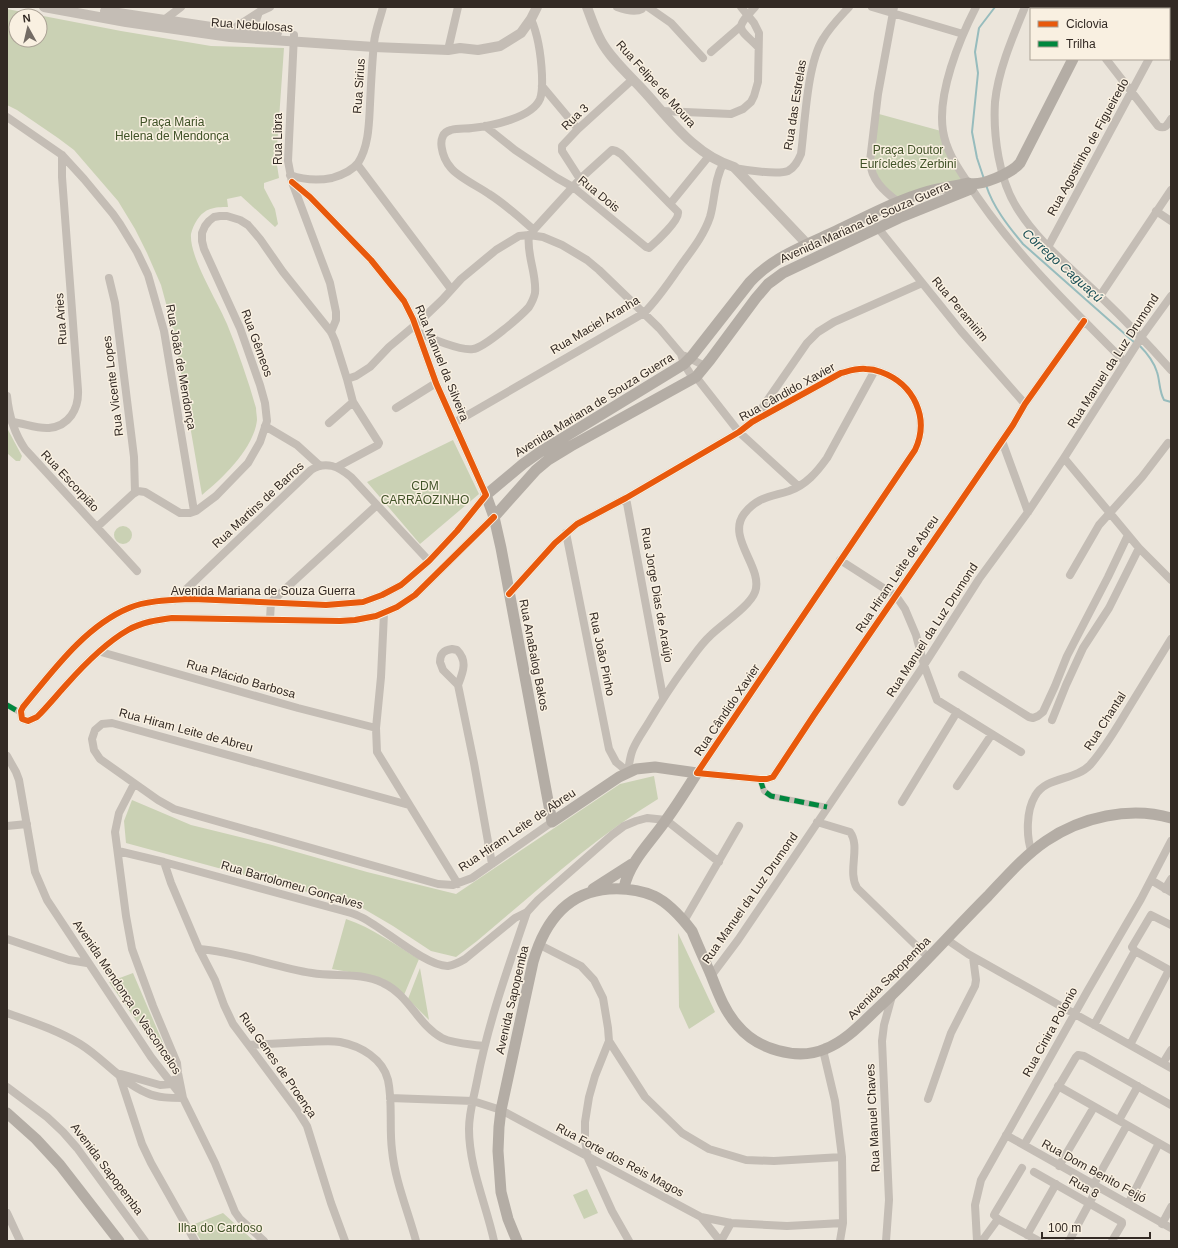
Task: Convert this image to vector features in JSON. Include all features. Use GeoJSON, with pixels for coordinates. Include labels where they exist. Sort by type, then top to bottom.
{"type":"FeatureCollection","features":[{"type":"Feature","properties":{"kind":"main road"},"geometry":{"type":"LineString","coordinates":[[973,185],[1001,176],[1015,168],[1020,163],[1072,60]]}},
{"type":"Feature","properties":{"kind":"main road","name":"Avenida Mariana de Souza Guerra"},"geometry":{"type":"LineString","coordinates":[[494,517],[536,470],[548,460],[694,377],[705,366],[768,284],[790,270],[878,228],[896,209],[930,191],[973,185]]}},
{"type":"Feature","properties":{"kind":"main road","name":"Avenida Mariana de Souza Guerra"},"geometry":{"type":"LineString","coordinates":[[486,495],[523,464],[540,452],[685,359],[760,272],[772,263],[807,244],[896,209],[973,185]]}},
{"type":"Feature","properties":{"kind":"main road","name":"Rua AnaBalog Bakos"},"geometry":{"type":"LineString","coordinates":[[486,495],[494,517],[552,822]]}},
{"type":"Feature","properties":{"kind":"main road","name":"Rua Hiram Leite de Abreu"},"geometry":{"type":"LineString","coordinates":[[552,822],[628,772],[636,769],[655,767],[697,773]]}},
{"type":"Feature","properties":{"kind":"main road","name":"Rua Cândido Xavier"},"geometry":{"type":"LineString","coordinates":[[624,888],[626,877],[634,862],[666,820],[697,773]]}},
{"type":"Feature","properties":{"kind":"main road","name":"Avenida Sapopemba"},"geometry":{"type":"LineString","coordinates":[[517,1241],[505,1208],[500,1183],[498,1151],[501,1110],[538,944],[555,916],[574,899],[587,892],[624,888],[654,896],[669,906],[692,931],[726,1009],[746,1035],[766,1047],[782,1052],[800,1053],[823,1050],[837,1043],[854,1031],[892,995],[1032,853],[1046,841],[1064,830],[1093,819],[1115,814],[1141,813],[1161,815],[1171,818]]}},
{"type":"Feature","properties":{"kind":"main road"},"geometry":{"type":"LineString","coordinates":[[587,892],[634,862]]}},
{"type":"Feature","properties":{"kind":"main road"},"geometry":{"type":"LineString","coordinates":[[7,1113],[36,1139],[60,1165],[90,1201],[119,1241]]}},
{"type":"Feature","properties":{"kind":"street","name":"Rua Nebulosas"},"geometry":{"type":"LineString","coordinates":[[44,7],[230,34],[478,50],[500,46],[521,33],[537,7]]}},
{"type":"Feature","properties":{"kind":"street","name":"Rua Nebulosas"},"geometry":{"type":"LineString","coordinates":[[79,7],[163,24]]}},
{"type":"Feature","properties":{"kind":"street"},"geometry":{"type":"LineString","coordinates":[[163,24],[181,7]]}},
{"type":"Feature","properties":{"kind":"street"},"geometry":{"type":"LineString","coordinates":[[230,34],[259,12],[270,7]]}},
{"type":"Feature","properties":{"kind":"street","name":"Rua Sirius"},"geometry":{"type":"LineString","coordinates":[[357,164],[363,155],[367,141],[374,43],[383,7]]}},
{"type":"Feature","properties":{"kind":"street"},"geometry":{"type":"LineString","coordinates":[[448,47],[458,7]]}},
{"type":"Feature","properties":{"kind":"street","name":"Rua Felipe de Moura"},"geometry":{"type":"LineString","coordinates":[[587,7],[600,40],[611,56],[693,144],[723,164]]}},
{"type":"Feature","properties":{"kind":"street"},"geometry":{"type":"LineString","coordinates":[[617,7],[638,11],[642,9],[642,7]]}},
{"type":"Feature","properties":{"kind":"street"},"geometry":{"type":"LineString","coordinates":[[648,7],[671,23],[703,58]]}},
{"type":"Feature","properties":{"kind":"street"},"geometry":{"type":"LineString","coordinates":[[662,111],[731,114],[743,109],[751,102],[757,88],[759,33],[741,7]]}},
{"type":"Feature","properties":{"kind":"street"},"geometry":{"type":"LineString","coordinates":[[711,52],[741,26],[742,22],[755,7]]}},
{"type":"Feature","properties":{"kind":"street","name":"Rua das Estrelas"},"geometry":{"type":"LineString","coordinates":[[723,164],[746,171],[781,173],[789,170],[797,164],[802,154],[811,72],[817,52],[824,38],[849,7]]}},
{"type":"Feature","properties":{"kind":"street"},"geometry":{"type":"LineString","coordinates":[[872,7],[893,10],[962,34]]}},
{"type":"Feature","properties":{"kind":"street"},"geometry":{"type":"LineString","coordinates":[[976,7],[962,34],[946,85],[942,120],[946,145],[952,158],[973,185],[1009,240],[1084,321],[1125,362]]}},
{"type":"Feature","properties":{"kind":"street"},"geometry":{"type":"LineString","coordinates":[[1025,7],[1010,42],[995,102],[997,147],[1001,176],[1017,208],[1048,247],[1100,296],[1171,370]]}},
{"type":"Feature","properties":{"kind":"street"},"geometry":{"type":"LineString","coordinates":[[893,10],[878,94],[870,170],[876,181],[888,194],[896,209]]}},
{"type":"Feature","properties":{"kind":"street"},"geometry":{"type":"LineString","coordinates":[[252,35],[259,12]]}},
{"type":"Feature","properties":{"kind":"street"},"geometry":{"type":"LineString","coordinates":[[531,19],[540,48],[542,86],[540,99],[529,111],[520,117],[485,126],[451,130],[445,133],[442,138],[442,145],[448,164],[453,171],[514,212],[531,232],[562,245],[587,260],[659,328],[685,359],[694,377],[739,432],[798,486]]}},
{"type":"Feature","properties":{"kind":"street"},"geometry":{"type":"LineString","coordinates":[[741,26],[742,31],[758,47]]}},
{"type":"Feature","properties":{"kind":"street","name":"Rua Libra"},"geometry":{"type":"LineString","coordinates":[[294,38],[288,148],[291,178],[330,283],[336,312],[336,320],[331,332]]}},
{"type":"Feature","properties":{"kind":"street"},"geometry":{"type":"LineString","coordinates":[[1107,60],[1158,126],[1163,128],[1171,119]]}},
{"type":"Feature","properties":{"kind":"street","name":"Rua Agostinho de Figueiredo"},"geometry":{"type":"LineString","coordinates":[[1048,247],[1148,60]]}},
{"type":"Feature","properties":{"kind":"street","name":"Rua 3"},"geometry":{"type":"LineString","coordinates":[[580,179],[562,149],[578,129],[633,79]]}},
{"type":"Feature","properties":{"kind":"street"},"geometry":{"type":"LineString","coordinates":[[542,86],[578,129]]}},
{"type":"Feature","properties":{"kind":"street","name":"Rua João de Mendonça"},"geometry":{"type":"LineString","coordinates":[[7,117],[62,155],[113,214],[137,252],[148,275],[164,331],[194,512]]}},
{"type":"Feature","properties":{"kind":"street","name":"Rua Dois"},"geometry":{"type":"LineString","coordinates":[[485,126],[515,150],[573,187],[647,248],[658,240],[678,217],[678,212],[670,204]]}},
{"type":"Feature","properties":{"kind":"street"},"geometry":{"type":"LineString","coordinates":[[348,378],[356,376],[370,367],[389,347],[416,328],[466,274],[496,250],[519,236],[531,232],[580,179],[610,152],[614,150],[621,154],[670,204],[709,156]]}},
{"type":"Feature","properties":{"kind":"street","name":"Rua Aries"},"geometry":{"type":"LineString","coordinates":[[12,422],[41,428],[49,428],[57,426],[70,417],[77,406],[78,390],[62,177],[62,155]]}},
{"type":"Feature","properties":{"kind":"street"},"geometry":{"type":"LineString","coordinates":[[291,178],[308,180],[339,176],[357,164],[452,289]]}},
{"type":"Feature","properties":{"kind":"street","name":"Rua Maciel Aranha"},"geometry":{"type":"LineString","coordinates":[[454,423],[644,313],[674,276],[705,229],[714,201],[718,178],[723,164]]}},
{"type":"Feature","properties":{"kind":"street"},"geometry":{"type":"LineString","coordinates":[[734,167],[807,244]]}},
{"type":"Feature","properties":{"kind":"street","name":"Rua Manuel da Silveira"},"geometry":{"type":"LineString","coordinates":[[291,178],[388,279],[404,301],[410,311],[436,383],[486,495]]}},
{"type":"Feature","properties":{"kind":"street"},"geometry":{"type":"LineString","coordinates":[[1100,296],[1171,190]]}},
{"type":"Feature","properties":{"kind":"street"},"geometry":{"type":"LineString","coordinates":[[1156,211],[1171,221]]}},
{"type":"Feature","properties":{"kind":"street","name":"Rua Gêmeos"},"geometry":{"type":"LineString","coordinates":[[194,512],[216,496],[248,463],[260,442],[267,421],[265,403],[240,328],[204,249],[202,233],[205,226],[214,217],[220,216],[233,217],[248,225],[260,238],[283,272],[331,332]]}},
{"type":"Feature","properties":{"kind":"street","name":"Rua Peramirim"},"geometry":{"type":"LineString","coordinates":[[878,228],[966,336],[1026,404]]}},
{"type":"Feature","properties":{"kind":"street"},"geometry":{"type":"LineString","coordinates":[[416,328],[426,336],[453,346],[472,349],[486,344],[528,308],[533,300],[535,285],[529,249],[531,232]]}},
{"type":"Feature","properties":{"kind":"street","name":"Rua Vicente Lopes"},"geometry":{"type":"LineString","coordinates":[[108,278],[115,303],[134,457],[136,492]]}},
{"type":"Feature","properties":{"kind":"street"},"geometry":{"type":"LineString","coordinates":[[752,422],[806,343],[818,332],[834,322],[922,283]]}},
{"type":"Feature","properties":{"kind":"street","name":"Rua Manuel da Luz Drumond"},"geometry":{"type":"LineString","coordinates":[[711,976],[738,940],[924,665],[979,578],[1028,512],[1130,354],[1171,296]]}},
{"type":"Feature","properties":{"kind":"street","name":"Rua Hiram Leite de Abreu"},"geometry":{"type":"LineString","coordinates":[[697,773],[760,779],[773,777],[1084,321]]}},
{"type":"Feature","properties":{"kind":"street"},"geometry":{"type":"LineString","coordinates":[[331,332],[348,378],[353,402],[379,442],[378,444],[337,467],[351,477],[429,561]]}},
{"type":"Feature","properties":{"kind":"street"},"geometry":{"type":"LineString","coordinates":[[685,359],[705,366]]}},
{"type":"Feature","properties":{"kind":"street","name":"Rua Cândido Xavier"},"geometry":{"type":"LineString","coordinates":[[509,594],[566,533],[577,524],[626,498],[739,432],[752,422],[842,373],[860,369],[875,370],[891,376],[908,389],[919,411],[922,424],[920,439],[915,450],[697,773]]}},
{"type":"Feature","properties":{"kind":"street"},"geometry":{"type":"LineString","coordinates":[[628,772],[633,748],[663,697],[704,642],[738,612],[755,592],[756,584],[754,574],[741,541],[740,528],[743,516],[759,500],[789,491],[807,481],[818,472],[875,370]]}},
{"type":"Feature","properties":{"kind":"street"},"geometry":{"type":"LineString","coordinates":[[396,408],[436,383]]}},
{"type":"Feature","properties":{"kind":"street","name":"Rua Escorpião"},"geometry":{"type":"LineString","coordinates":[[7,396],[8,410],[12,422],[18,438],[26,449],[137,570]]}},
{"type":"Feature","properties":{"kind":"street"},"geometry":{"type":"LineString","coordinates":[[329,423],[353,402]]}},
{"type":"Feature","properties":{"kind":"street"},"geometry":{"type":"LineString","coordinates":[[265,426],[297,445],[319,466]]}},
{"type":"Feature","properties":{"kind":"street"},"geometry":{"type":"LineString","coordinates":[[1002,441],[1028,512]]}},
{"type":"Feature","properties":{"kind":"street"},"geometry":{"type":"LineString","coordinates":[[1070,575],[1094,532],[1168,443]]}},
{"type":"Feature","properties":{"kind":"street"},"geometry":{"type":"LineString","coordinates":[[1064,458],[1139,548],[1169,575]]}},
{"type":"Feature","properties":{"kind":"street","name":"Rua Martins de Barros"},"geometry":{"type":"LineString","coordinates":[[175,600],[311,470],[319,466],[327,465],[337,467]]}},
{"type":"Feature","properties":{"kind":"street"},"geometry":{"type":"LineString","coordinates":[[97,527],[136,492],[141,491],[180,513],[184,514],[194,512]]}},
{"type":"Feature","properties":{"kind":"street","name":"Avenida Mariana de Souza Guerra"},"geometry":{"type":"LineString","coordinates":[[486,495],[457,531],[429,561],[401,585],[382,595],[363,602],[326,605],[175,600],[130,607],[115,614],[77,644],[55,668],[23,707],[21,713],[22,719],[32,720],[37,717],[67,684],[115,639],[129,630],[156,620],[172,618],[270,619],[326,622],[348,621],[384,613],[415,594],[494,517]]}},
{"type":"Feature","properties":{"kind":"street","name":"Rua Jorge Dias de Araújo"},"geometry":{"type":"LineString","coordinates":[[626,498],[663,697]]}},
{"type":"Feature","properties":{"kind":"street"},"geometry":{"type":"LineString","coordinates":[[270,619],[271,602],[377,505]]}},
{"type":"Feature","properties":{"kind":"street","name":"Rua João Pinho"},"geometry":{"type":"LineString","coordinates":[[566,533],[609,749],[616,762],[628,772]]}},
{"type":"Feature","properties":{"kind":"street"},"geometry":{"type":"LineString","coordinates":[[962,674],[1029,717],[1033,718],[1043,712],[1067,656],[1128,535]]}},
{"type":"Feature","properties":{"kind":"street"},"geometry":{"type":"LineString","coordinates":[[1052,720],[1083,648],[1108,608],[1139,548]]}},
{"type":"Feature","properties":{"kind":"street"},"geometry":{"type":"LineString","coordinates":[[840,560],[896,596],[905,609],[916,635],[924,665],[937,700],[1021,752]]}},
{"type":"Feature","properties":{"kind":"street"},"geometry":{"type":"LineString","coordinates":[[384,613],[376,747],[379,756],[458,884]]}},
{"type":"Feature","properties":{"kind":"street","name":"Rua Chantal"},"geometry":{"type":"LineString","coordinates":[[1032,853],[1028,838],[1028,827],[1031,806],[1034,798],[1038,792],[1046,786],[1055,781],[1074,776],[1089,766],[1110,738],[1171,639]]}},
{"type":"Feature","properties":{"kind":"street","name":"Rua Plácido Barbosa"},"geometry":{"type":"LineString","coordinates":[[101,652],[298,708],[376,728]]}},
{"type":"Feature","properties":{"kind":"street"},"geometry":{"type":"LineString","coordinates":[[458,685],[492,864]]}},
{"type":"Feature","properties":{"kind":"street"},"geometry":{"type":"LineString","coordinates":[[7,705],[21,713]]}},
{"type":"Feature","properties":{"kind":"street"},"geometry":{"type":"LineString","coordinates":[[902,802],[957,712]]}},
{"type":"Feature","properties":{"kind":"street","name":"Rua Hiram Leite de Abreu"},"geometry":{"type":"LineString","coordinates":[[409,805],[112,723],[102,724],[95,730],[92,739],[94,750],[100,758],[134,784],[174,809],[447,886],[458,884],[472,878],[552,822]]}},
{"type":"Feature","properties":{"kind":"street"},"geometry":{"type":"LineString","coordinates":[[957,786],[992,734]]}},
{"type":"Feature","properties":{"kind":"street","name":"Avenida Mendonça e Vasconcelos"},"geometry":{"type":"LineString","coordinates":[[7,756],[16,772],[35,872],[47,900],[87,963],[151,1057],[183,1098],[215,1163],[235,1212],[240,1219],[264,1241]]}},
{"type":"Feature","properties":{"kind":"street"},"geometry":{"type":"LineString","coordinates":[[760,779],[764,791],[771,796],[828,806]]}},
{"type":"Feature","properties":{"kind":"street"},"geometry":{"type":"LineString","coordinates":[[7,1013],[54,1030],[81,1045],[131,1084],[146,1093],[167,1098],[183,1098],[177,1063],[153,1006],[132,949],[126,916],[115,832],[118,813],[134,784]]}},
{"type":"Feature","properties":{"kind":"street","name":"Avenida Sapopemba"},"geometry":{"type":"LineString","coordinates":[[494,1241],[472,1152],[469,1129],[470,1113],[484,1046],[496,1003],[527,912],[571,870],[624,826],[647,818],[666,820]]}},
{"type":"Feature","properties":{"kind":"street"},"geometry":{"type":"LineString","coordinates":[[666,820],[719,862]]}},
{"type":"Feature","properties":{"kind":"street"},"geometry":{"type":"LineString","coordinates":[[817,822],[850,832],[853,837],[854,850],[853,877],[857,888],[928,957]]}},
{"type":"Feature","properties":{"kind":"street"},"geometry":{"type":"LineString","coordinates":[[7,826],[27,824]]}},
{"type":"Feature","properties":{"kind":"street"},"geometry":{"type":"LineString","coordinates":[[684,921],[739,826]]}},
{"type":"Feature","properties":{"kind":"street","name":"Rua Cinira Polonio"},"geometry":{"type":"LineString","coordinates":[[977,1241],[975,1213],[977,1195],[981,1180],[1151,880],[1171,841]]}},
{"type":"Feature","properties":{"kind":"street","name":"Rua Bartolomeu Gonçalves"},"geometry":{"type":"LineString","coordinates":[[118,851],[351,913],[363,918],[423,957],[438,964],[447,966],[456,964],[465,959],[516,918],[527,912]]}},
{"type":"Feature","properties":{"kind":"street","name":"Rua Genes de Proença"},"geometry":{"type":"LineString","coordinates":[[164,862],[171,883],[199,949],[215,980],[230,1017],[241,1035],[298,1110],[307,1126],[345,1241]]}},
{"type":"Feature","properties":{"kind":"street"},"geometry":{"type":"LineString","coordinates":[[1151,880],[1168,890],[1171,879]]}},
{"type":"Feature","properties":{"kind":"street"},"geometry":{"type":"LineString","coordinates":[[1130,1045],[1170,970],[1136,951],[1132,945],[1151,915],[1171,925]]}},
{"type":"Feature","properties":{"kind":"street"},"geometry":{"type":"LineString","coordinates":[[7,939],[69,960],[87,963]]}},
{"type":"Feature","properties":{"kind":"street"},"geometry":{"type":"LineString","coordinates":[[946,939],[974,957],[1171,1068]]}},
{"type":"Feature","properties":{"kind":"street"},"geometry":{"type":"LineString","coordinates":[[538,944],[581,966],[594,980],[603,998],[609,1041],[595,1076],[589,1097],[585,1122],[585,1140],[588,1158],[612,1211],[629,1241]]}},
{"type":"Feature","properties":{"kind":"street"},"geometry":{"type":"LineString","coordinates":[[199,949],[225,952],[268,964],[311,973],[363,977],[381,982],[398,991],[437,1035],[450,1041],[484,1046]]}},
{"type":"Feature","properties":{"kind":"street"},"geometry":{"type":"LineString","coordinates":[[1094,1025],[1136,951]]}},
{"type":"Feature","properties":{"kind":"street"},"geometry":{"type":"LineString","coordinates":[[928,1099],[951,1034],[975,986],[976,980],[974,957]]}},
{"type":"Feature","properties":{"kind":"street","name":"Rua Manuel Chaves"},"geometry":{"type":"LineString","coordinates":[[886,1241],[889,1200],[882,1041],[884,1026],[892,995]]}},
{"type":"Feature","properties":{"kind":"street"},"geometry":{"type":"LineString","coordinates":[[249,1045],[322,1041],[339,1042],[349,1044],[365,1051],[377,1060],[385,1070],[388,1081],[390,1098],[391,1148],[394,1165],[416,1241]]}},
{"type":"Feature","properties":{"kind":"street"},"geometry":{"type":"LineString","coordinates":[[609,1041],[645,1097],[682,1133],[709,1149],[746,1160],[774,1161],[842,1158]]}},
{"type":"Feature","properties":{"kind":"street"},"geometry":{"type":"LineString","coordinates":[[823,1050],[835,1101],[842,1158],[843,1223],[840,1241]]}},
{"type":"Feature","properties":{"kind":"street"},"geometry":{"type":"LineString","coordinates":[[1163,1063],[1171,1050]]}},
{"type":"Feature","properties":{"kind":"street"},"geometry":{"type":"LineString","coordinates":[[1024,1145],[1076,1057],[1080,1055],[1171,1105]]}},
{"type":"Feature","properties":{"kind":"street"},"geometry":{"type":"LineString","coordinates":[[119,1074],[154,1084],[172,1084],[178,1073]]}},
{"type":"Feature","properties":{"kind":"street"},"geometry":{"type":"LineString","coordinates":[[119,1074],[142,1144],[151,1163],[195,1241]]}},
{"type":"Feature","properties":{"kind":"street"},"geometry":{"type":"LineString","coordinates":[[1058,1086],[1171,1149]]}},
{"type":"Feature","properties":{"kind":"street"},"geometry":{"type":"LineString","coordinates":[[1119,1120],[1138,1086]]}},
{"type":"Feature","properties":{"kind":"street","name":"Avenida Sapopemba"},"geometry":{"type":"LineString","coordinates":[[7,1088],[47,1117],[63,1132],[77,1148],[145,1241]]}},
{"type":"Feature","properties":{"kind":"street","name":"Rua Forte dos Reis Magos"},"geometry":{"type":"LineString","coordinates":[[390,1098],[473,1101],[501,1110],[588,1158],[701,1217],[720,1241]]}},
{"type":"Feature","properties":{"kind":"street"},"geometry":{"type":"LineString","coordinates":[[1059,1166],[1094,1107]]}},
{"type":"Feature","properties":{"kind":"street"},"geometry":{"type":"LineString","coordinates":[[1069,1241],[1127,1125]]}},
{"type":"Feature","properties":{"kind":"street","name":"Rua Dom Benito Feijó"},"geometry":{"type":"LineString","coordinates":[[1006,1135],[1171,1228]]}},
{"type":"Feature","properties":{"kind":"street"},"geometry":{"type":"LineString","coordinates":[[1128,1204],[1159,1143]]}},
{"type":"Feature","properties":{"kind":"street"},"geometry":{"type":"LineString","coordinates":[[1022,1168],[994,1215],[998,1219],[1038,1241]]}},
{"type":"Feature","properties":{"kind":"street","name":"Rua 8"},"geometry":{"type":"LineString","coordinates":[[1034,1172],[1122,1223],[1115,1240]]}},
{"type":"Feature","properties":{"kind":"street"},"geometry":{"type":"LineString","coordinates":[[1027,1235],[1056,1184]]}},
{"type":"Feature","properties":{"kind":"street"},"geometry":{"type":"LineString","coordinates":[[1162,1224],[1171,1207]]}},
{"type":"Feature","properties":{"kind":"street"},"geometry":{"type":"LineString","coordinates":[[7,1213],[20,1241]]}},
{"type":"Feature","properties":{"kind":"street"},"geometry":{"type":"LineString","coordinates":[[701,1217],[731,1223],[787,1226],[843,1223]]}},
{"type":"Feature","properties":{"kind":"street"},"geometry":{"type":"LineString","coordinates":[[984,1239],[998,1219]]}},
{"type":"Feature","properties":{"kind":"street"},"geometry":{"type":"LineString","coordinates":[[720,1241],[731,1223]]}},
{"type":"Feature","properties":{"kind":"green space","name":"Praça Maria Helena de Mendonça"},"geometry":{"type":"Polygon","coordinates":[[[7,9],[8,48],[48,48],[48,17],[211,46],[284,48],[277,147],[279,178],[264,183],[264,188],[275,209],[278,224],[275,227],[241,196],[227,199],[228,207],[218,207],[203,213],[196,222],[191,234],[192,244],[199,267],[223,315],[239,355],[256,408],[257,418],[255,431],[244,452],[228,471],[202,495],[174,333],[161,285],[147,253],[135,229],[118,201],[74,150],[17,110],[7,105],[7,9]]]}},
{"type":"Feature","properties":{"kind":"green space","name":"Praça Doutor Eurícledes Zerbini"},"geometry":{"type":"Polygon","coordinates":[[[879,114],[941,131],[966,182],[898,199],[873,174],[879,114]]]}},
{"type":"Feature","properties":{"kind":"green space"},"geometry":{"type":"Polygon","coordinates":[[[7,428],[22,456],[20,461],[16,461],[7,453],[7,428]]]}},
{"type":"Feature","properties":{"kind":"green space","name":"CDM CARRÃOZINHO"},"geometry":{"type":"Polygon","coordinates":[[[453,440],[479,494],[420,544],[367,482],[453,440]]]}},
{"type":"Feature","properties":{"kind":"green space"},"geometry":{"type":"Polygon","coordinates":[[[123,526],[129,529],[132,535],[129,541],[123,544],[117,541],[114,535],[117,529],[123,526]]]}},
{"type":"Feature","properties":{"kind":"green space"},"geometry":{"type":"Polygon","coordinates":[[[654,776],[658,799],[610,831],[456,957],[431,951],[359,906],[126,843],[124,821],[132,800],[191,825],[456,894],[620,784],[654,776]]]}},
{"type":"Feature","properties":{"kind":"green space"},"geometry":{"type":"Polygon","coordinates":[[[346,919],[375,932],[419,959],[404,995],[377,977],[332,969],[346,919]]]}},
{"type":"Feature","properties":{"kind":"green space"},"geometry":{"type":"Polygon","coordinates":[[[678,933],[715,1012],[689,1029],[679,1007],[678,933]]]}},
{"type":"Feature","properties":{"kind":"green space"},"geometry":{"type":"Polygon","coordinates":[[[420,968],[429,1020],[408,999],[420,968]]]}},
{"type":"Feature","properties":{"kind":"green space"},"geometry":{"type":"Polygon","coordinates":[[[133,973],[166,1050],[166,1057],[161,1056],[109,982],[133,973]]]}},
{"type":"Feature","properties":{"kind":"green space"},"geometry":{"type":"Polygon","coordinates":[[[587,1189],[598,1213],[584,1219],[573,1195],[587,1189]]]}},
{"type":"Feature","properties":{"kind":"green space","name":"Ilha do Cardoso"},"geometry":{"type":"Polygon","coordinates":[[[223,1213],[254,1241],[201,1241],[192,1225],[223,1213]]]}},
{"type":"Feature","properties":{"kind":"waterway","name":"Córrego Caguaçú"},"geometry":{"type":"LineString","coordinates":[[984,179],[977,158],[972,132],[978,73],[975,52],[979,28],[995,7]]}},
{"type":"Feature","properties":{"kind":"waterway","name":"Córrego Caguaçú"},"geometry":{"type":"LineString","coordinates":[[986,185],[997,209],[1023,244],[1135,343]]}},
{"type":"Feature","properties":{"kind":"waterway","name":"Córrego Caguaçú"},"geometry":{"type":"LineString","coordinates":[[1139,345],[1150,357],[1156,368],[1161,393],[1164,400],[1171,402]]}},
{"type":"Feature","properties":{"kind":"marked path"},"geometry":{"type":"LineString","coordinates":[[7,705],[21,713]]}},
{"type":"Feature","properties":{"kind":"marked path"},"geometry":{"type":"LineString","coordinates":[[760,779],[764,791],[771,796],[827,807]]}},
{"type":"Feature","properties":{"kind":"cycle path"},"geometry":{"type":"LineString","coordinates":[[292,182],[310,197],[371,260],[404,301],[413,319],[436,383],[486,495],[457,531],[429,561],[401,585],[382,595],[363,602],[326,605],[193,599],[144,603],[129,608],[98,626],[70,651],[23,707],[21,711],[22,719],[28,721],[37,717],[79,670],[95,655],[120,635],[133,627],[144,623],[172,618],[340,621],[376,616],[397,607],[415,595],[494,517]]}},
{"type":"Feature","properties":{"kind":"cycle path"},"geometry":{"type":"LineString","coordinates":[[509,594],[555,543],[577,524],[626,498],[739,432],[752,422],[841,373],[856,369],[870,369],[893,377],[910,394],[920,414],[921,426],[915,450],[697,773],[760,779],[773,777],[1013,425],[1025,404],[1084,321]]}}]}
